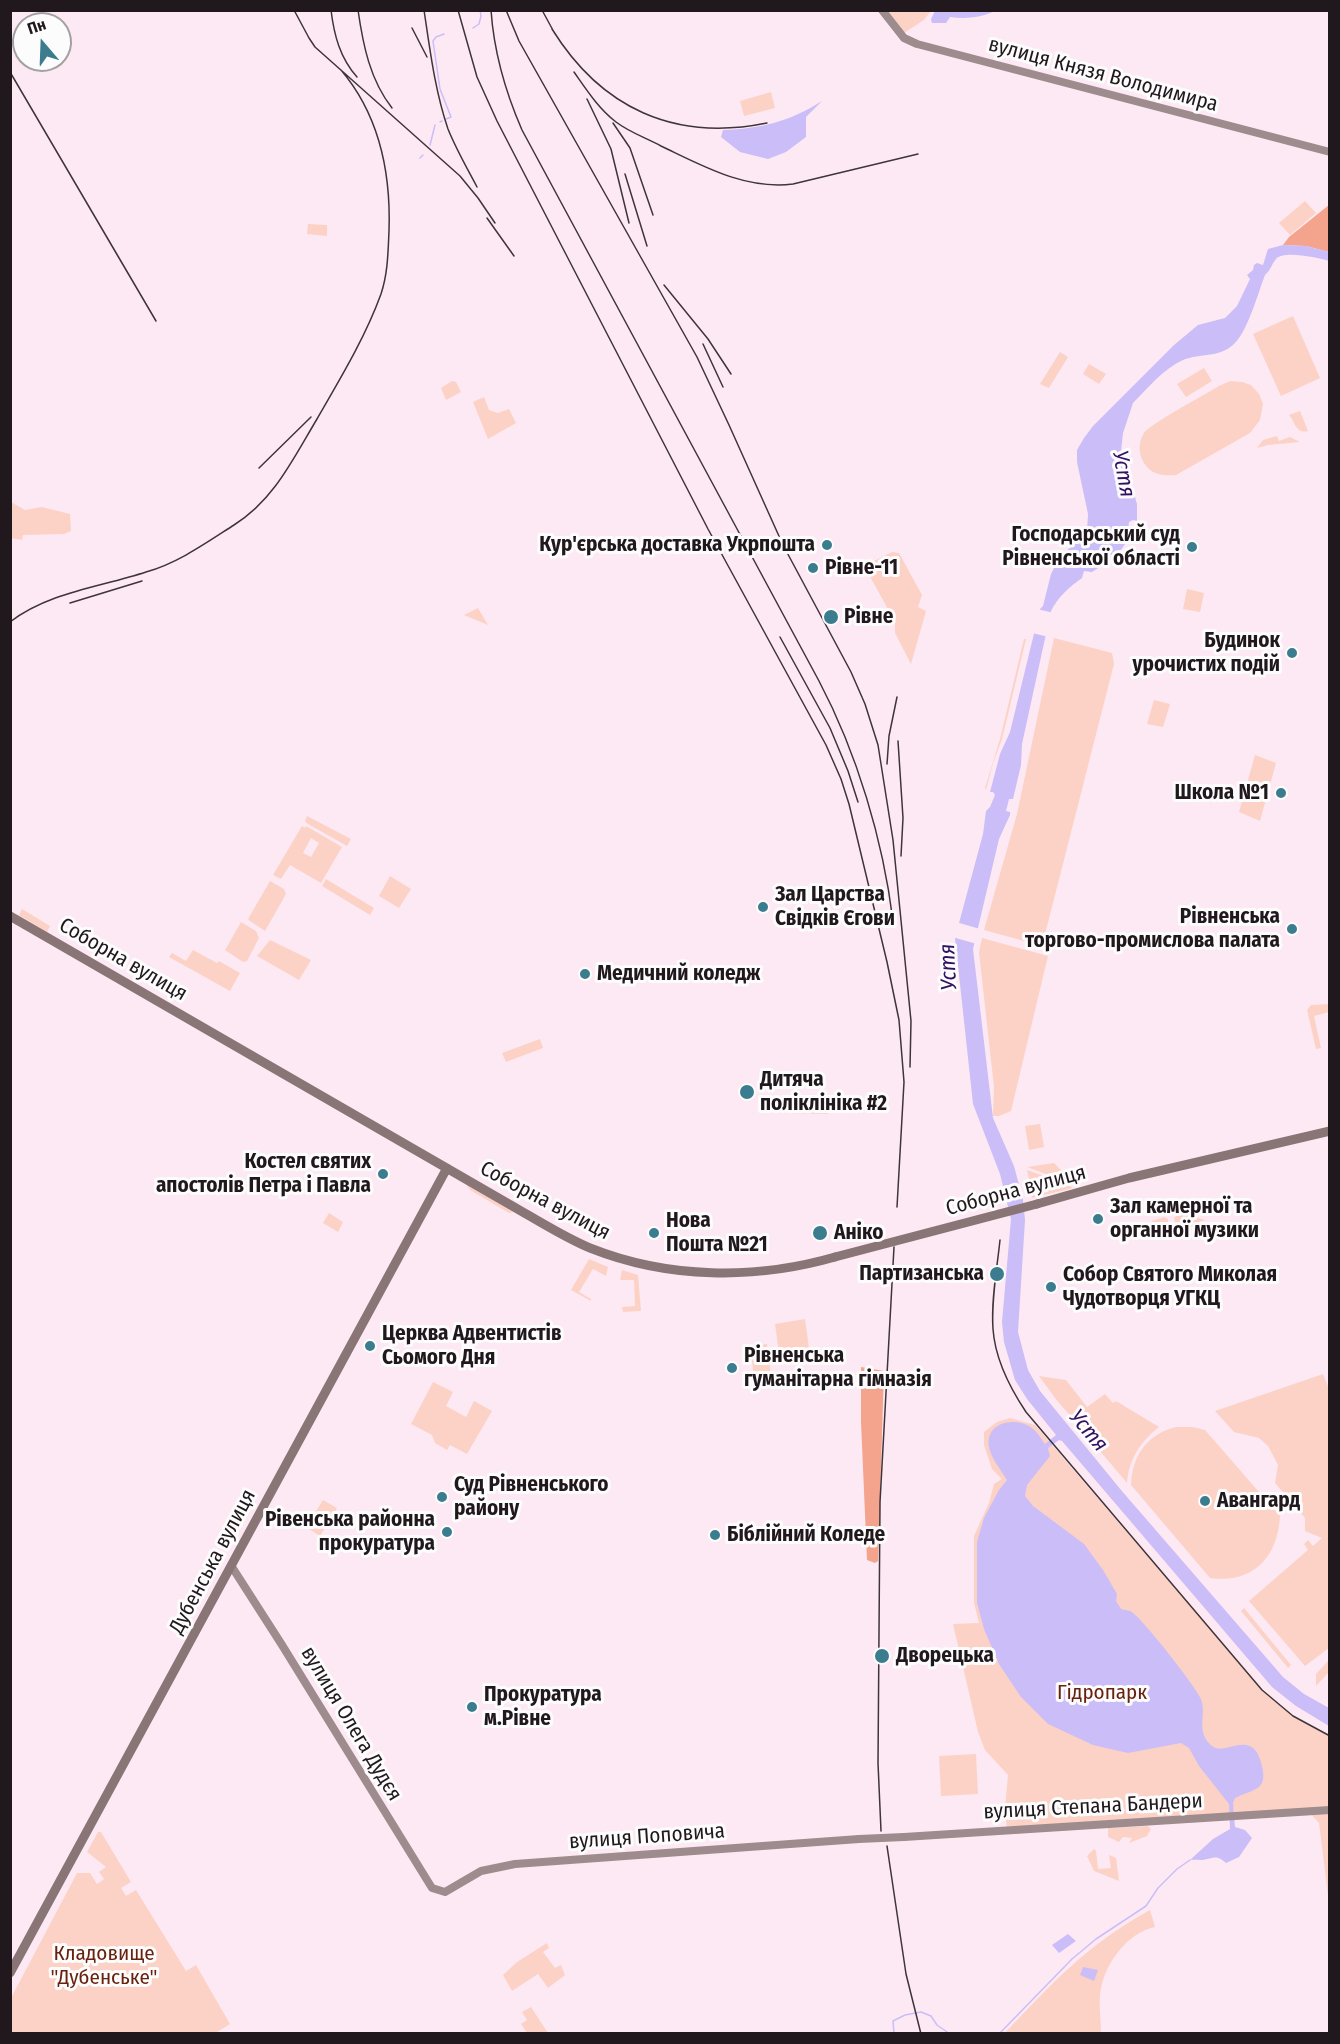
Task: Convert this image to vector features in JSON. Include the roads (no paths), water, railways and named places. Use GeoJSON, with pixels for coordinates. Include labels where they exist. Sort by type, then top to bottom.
{"type":"FeatureCollection","features":[{"type":"Feature","properties":{"kind":"main road","name":"вулиця Князя Володимира"},"geometry":{"type":"LineString","coordinates":[[882,10],[904,38],[916,44],[1329,152]]}},
{"type":"Feature","properties":{"kind":"main road","name":"Соборна вулиця"},"geometry":{"type":"LineString","coordinates":[[10,916],[583,1245],[613,1257],[645,1265],[713,1273],[782,1268],[835,1257],[1129,1178],[1329,1131]]}},
{"type":"Feature","properties":{"kind":"main road","name":"Дубенська вулиця"},"geometry":{"type":"LineString","coordinates":[[10,1973],[447,1168]]}},
{"type":"Feature","properties":{"kind":"main road","name":"вулиця Олега Дудєя"},"geometry":{"type":"LineString","coordinates":[[231,1567],[311,1691],[426,1881],[432,1888],[445,1892]]}},
{"type":"Feature","properties":{"kind":"main road","name":"вулиця Степана Бандери"},"geometry":{"type":"LineString","coordinates":[[859,1839],[1329,1810]]}},
{"type":"Feature","properties":{"kind":"main road","name":"вулиця Поповича"},"geometry":{"type":"LineString","coordinates":[[445,1892],[481,1871],[494,1867],[859,1839]]}},
{"type":"Feature","properties":{"kind":"water"},"geometry":{"type":"Polygon","coordinates":[[[935,10],[994,11],[973,17],[950,17],[946,23],[932,23],[931,19],[935,10]]]}},
{"type":"Feature","properties":{"kind":"water"},"geometry":{"type":"Polygon","coordinates":[[[822,101],[806,117],[806,137],[786,152],[768,159],[740,152],[721,137],[723,130],[775,123],[799,114],[822,101]]]}},
{"type":"Feature","properties":{"kind":"water","name":"Устя"},"geometry":{"type":"Polygon","coordinates":[[[1283,245],[1306,246],[1329,252],[1329,261],[1293,255],[1280,256],[1265,275],[1248,321],[1235,343],[1223,351],[1183,360],[1169,368],[1133,403],[1123,433],[1121,451],[1137,504],[1137,521],[1129,522],[1127,539],[1120,551],[1092,572],[1084,571],[1082,578],[1064,593],[1051,611],[1022,744],[1021,765],[1013,799],[1009,799],[1006,811],[1010,812],[1010,815],[999,839],[973,949],[993,1118],[1014,1166],[1023,1200],[1025,1220],[1018,1332],[1028,1370],[1040,1391],[1121,1490],[1283,1677],[1304,1694],[1329,1708],[1329,1726],[1296,1706],[1272,1687],[1062,1441],[1059,1440],[1048,1448],[1050,1456],[1027,1485],[1025,1496],[1033,1506],[1084,1544],[1117,1594],[1116,1601],[1121,1609],[1136,1615],[1179,1667],[1201,1699],[1203,1729],[1207,1741],[1218,1748],[1246,1745],[1258,1754],[1263,1774],[1261,1785],[1235,1798],[1233,1803],[1235,1827],[1245,1830],[1252,1838],[1239,1857],[1226,1863],[1217,1858],[1190,1860],[1213,1839],[1230,1829],[1229,1804],[1199,1766],[1189,1748],[1181,1743],[1128,1753],[1093,1745],[1048,1724],[1021,1697],[999,1664],[984,1629],[977,1603],[977,1542],[984,1518],[1007,1480],[990,1451],[991,1432],[1002,1424],[1015,1422],[1023,1423],[1031,1428],[1045,1444],[1056,1435],[1015,1380],[1004,1342],[1002,1322],[1011,1219],[1000,1174],[973,1104],[955,938],[983,834],[986,811],[995,795],[990,792],[1000,754],[1010,732],[1040,609],[1043,606],[1051,574],[1064,553],[1087,532],[1088,514],[1077,462],[1077,450],[1093,426],[1174,345],[1198,325],[1225,318],[1237,306],[1250,279],[1247,275],[1253,270],[1254,265],[1257,263],[1263,265],[1268,249],[1283,245]]]}},
{"type":"Feature","properties":{"kind":"water"},"geometry":{"type":"Polygon","coordinates":[[[1068,1934],[1076,1941],[1059,1953],[1052,1945],[1068,1934]]]}},
{"type":"Feature","properties":{"kind":"water"},"geometry":{"type":"Polygon","coordinates":[[[1083,1967],[1098,1970],[1094,1981],[1080,1975],[1083,1967]]]}},
{"type":"Feature","properties":{"kind":"waterway"},"geometry":{"type":"LineString","coordinates":[[473,28],[479,24],[480,10]]}},
{"type":"Feature","properties":{"kind":"waterway"},"geometry":{"type":"LineString","coordinates":[[444,34],[433,41],[440,89],[451,117],[446,119]]}},
{"type":"Feature","properties":{"kind":"waterway"},"geometry":{"type":"LineString","coordinates":[[430,145],[435,125]]}},
{"type":"Feature","properties":{"kind":"waterway"},"geometry":{"type":"LineString","coordinates":[[420,158],[423,155]]}},
{"type":"Feature","properties":{"kind":"waterway"},"geometry":{"type":"LineString","coordinates":[[999,2034],[1072,1959],[1096,1939],[1146,1906],[1158,1888],[1190,1860]]}},
{"type":"Feature","properties":{"kind":"waterway"},"geometry":{"type":"LineString","coordinates":[[894,2034],[893,2021],[905,2015],[921,2012],[931,2016],[937,2025],[950,2034]]}},
{"type":"Feature","properties":{"kind":"railway"},"geometry":{"type":"LineString","coordinates":[[294,10],[315,47],[460,176],[495,223]]}},
{"type":"Feature","properties":{"kind":"railway"},"geometry":{"type":"LineString","coordinates":[[331,10],[339,46],[346,62],[357,77]]}},
{"type":"Feature","properties":{"kind":"railway"},"geometry":{"type":"LineString","coordinates":[[358,10],[362,36],[373,74],[392,108]]}},
{"type":"Feature","properties":{"kind":"railway"},"geometry":{"type":"LineString","coordinates":[[424,10],[433,70],[443,115],[454,144],[477,187]]}},
{"type":"Feature","properties":{"kind":"railway"},"geometry":{"type":"LineString","coordinates":[[458,10],[477,77],[497,121],[708,529],[826,745],[841,779],[849,804],[899,1020],[904,1082],[897,1207]]}},
{"type":"Feature","properties":{"kind":"railway"},"geometry":{"type":"LineString","coordinates":[[491,10],[501,72],[522,130],[833,709],[856,767],[875,828],[883,859],[893,921]]}},
{"type":"Feature","properties":{"kind":"railway"},"geometry":{"type":"LineString","coordinates":[[506,10],[519,41],[697,357],[783,545],[851,672],[865,704],[878,745],[893,840],[911,1021],[910,1067]]}},
{"type":"Feature","properties":{"kind":"railway"},"geometry":{"type":"LineString","coordinates":[[542,10],[555,34]]}},
{"type":"Feature","properties":{"kind":"railway"},"geometry":{"type":"LineString","coordinates":[[412,28],[427,57]]}},
{"type":"Feature","properties":{"kind":"railway"},"geometry":{"type":"LineString","coordinates":[[552,29],[571,56],[593,80],[617,98],[643,113],[671,122],[701,127],[733,128],[767,123]]}},
{"type":"Feature","properties":{"kind":"railway"},"geometry":{"type":"LineString","coordinates":[[10,622],[25,612],[58,597],[158,568],[192,552],[234,525],[260,504],[282,478],[300,449],[360,342],[381,294],[387,262],[389,209],[385,166],[374,126],[365,106],[341,70]]}},
{"type":"Feature","properties":{"kind":"railway"},"geometry":{"type":"LineString","coordinates":[[10,72],[156,321]]}},
{"type":"Feature","properties":{"kind":"railway"},"geometry":{"type":"LineString","coordinates":[[574,72],[598,105],[621,126],[693,161],[741,180],[775,185],[793,184],[918,154]]}},
{"type":"Feature","properties":{"kind":"railway"},"geometry":{"type":"LineString","coordinates":[[587,99],[611,149],[629,223]]}},
{"type":"Feature","properties":{"kind":"railway"},"geometry":{"type":"LineString","coordinates":[[613,123],[630,148],[653,215]]}},
{"type":"Feature","properties":{"kind":"railway"},"geometry":{"type":"LineString","coordinates":[[625,174],[647,246]]}},
{"type":"Feature","properties":{"kind":"railway"},"geometry":{"type":"LineString","coordinates":[[487,218],[514,256]]}},
{"type":"Feature","properties":{"kind":"railway"},"geometry":{"type":"LineString","coordinates":[[664,285],[708,339],[731,374]]}},
{"type":"Feature","properties":{"kind":"railway"},"geometry":{"type":"LineString","coordinates":[[703,344],[723,387]]}},
{"type":"Feature","properties":{"kind":"railway"},"geometry":{"type":"LineString","coordinates":[[259,468],[311,417]]}},
{"type":"Feature","properties":{"kind":"railway"},"geometry":{"type":"LineString","coordinates":[[70,603],[142,581]]}},
{"type":"Feature","properties":{"kind":"railway"},"geometry":{"type":"LineString","coordinates":[[780,637],[830,728],[858,802]]}},
{"type":"Feature","properties":{"kind":"railway"},"geometry":{"type":"LineString","coordinates":[[887,764],[889,736],[897,697]]}},
{"type":"Feature","properties":{"kind":"railway"},"geometry":{"type":"LineString","coordinates":[[898,741],[903,818],[901,856]]}},
{"type":"Feature","properties":{"kind":"railway"},"geometry":{"type":"LineString","coordinates":[[1000,1240],[993,1307],[994,1340],[1004,1373],[1026,1412],[1262,1690],[1293,1716],[1330,1736]]}},
{"type":"Feature","properties":{"kind":"railway"},"geometry":{"type":"LineString","coordinates":[[881,1831],[878,1763],[880,1502],[894,1247]]}},
{"type":"Feature","properties":{"kind":"railway"},"geometry":{"type":"LineString","coordinates":[[887,1846],[906,1974],[921,2034]]}},
{"type":"Feature","properties":{"kind":"place","name":"Кур'єрська доставка Укрпошта"},"geometry":{"type":"Point","coordinates":[827,545]}},
{"type":"Feature","properties":{"kind":"place","name":"Господарський суд Рівненської області"},"geometry":{"type":"Point","coordinates":[1192,547]}},
{"type":"Feature","properties":{"kind":"place","name":"Рівне-11"},"geometry":{"type":"Point","coordinates":[813,568]}},
{"type":"Feature","properties":{"kind":"place","name":"Рівне"},"geometry":{"type":"Point","coordinates":[831,617]}},
{"type":"Feature","properties":{"kind":"place","name":"Будинок урочистих подій"},"geometry":{"type":"Point","coordinates":[1292,653]}},
{"type":"Feature","properties":{"kind":"place","name":"Школа №1"},"geometry":{"type":"Point","coordinates":[1281,793]}},
{"type":"Feature","properties":{"kind":"place","name":"Зал Царства Свідків Єгови"},"geometry":{"type":"Point","coordinates":[763,907]}},
{"type":"Feature","properties":{"kind":"place","name":"Рівненська торгово-промислова палата"},"geometry":{"type":"Point","coordinates":[1292,929]}},
{"type":"Feature","properties":{"kind":"place","name":"Медичний коледж"},"geometry":{"type":"Point","coordinates":[585,974]}},
{"type":"Feature","properties":{"kind":"place","name":"Дитяча поліклініка #2"},"geometry":{"type":"Point","coordinates":[747,1092]}},
{"type":"Feature","properties":{"kind":"place","name":"Костел святих апостолів Петра і Павла"},"geometry":{"type":"Point","coordinates":[383,1174]}},
{"type":"Feature","properties":{"kind":"place","name":"Зал камерної та органної музики"},"geometry":{"type":"Point","coordinates":[1098,1219]}},
{"type":"Feature","properties":{"kind":"place","name":"Нова Пошта №21"},"geometry":{"type":"Point","coordinates":[654,1233]}},
{"type":"Feature","properties":{"kind":"place","name":"Аніко"},"geometry":{"type":"Point","coordinates":[820,1233]}},
{"type":"Feature","properties":{"kind":"place","name":"Партизанська"},"geometry":{"type":"Point","coordinates":[997,1274]}},
{"type":"Feature","properties":{"kind":"place","name":"Собор Святого Миколая Чудотворця УГКЦ"},"geometry":{"type":"Point","coordinates":[1051,1287]}},
{"type":"Feature","properties":{"kind":"place","name":"Церква Адвентистів Сьомого Дня"},"geometry":{"type":"Point","coordinates":[370,1346]}},
{"type":"Feature","properties":{"kind":"place","name":"Рівненська гуманітарна гімназія"},"geometry":{"type":"Point","coordinates":[732,1368]}},
{"type":"Feature","properties":{"kind":"place","name":"Суд Рівненського району"},"geometry":{"type":"Point","coordinates":[442,1497]}},
{"type":"Feature","properties":{"kind":"place","name":"Авангард"},"geometry":{"type":"Point","coordinates":[1205,1501]}},
{"type":"Feature","properties":{"kind":"place","name":"Рівенська районна прокуратура"},"geometry":{"type":"Point","coordinates":[447,1532]}},
{"type":"Feature","properties":{"kind":"place","name":"Біблійний Коледе"},"geometry":{"type":"Point","coordinates":[715,1535]}},
{"type":"Feature","properties":{"kind":"place","name":"Дворецька"},"geometry":{"type":"Point","coordinates":[882,1656]}},
{"type":"Feature","properties":{"kind":"place","name":"Прокуратура м.Рівне"},"geometry":{"type":"Point","coordinates":[472,1707]}},
{"type":"Feature","properties":{"kind":"park label","name":"Гідропарк"},"geometry":{"type":"Point","coordinates":[1102,1693]}},
{"type":"Feature","properties":{"kind":"park label","name":"Кладовище \"Дубенське\""},"geometry":{"type":"Point","coordinates":[104,1966]}}]}
